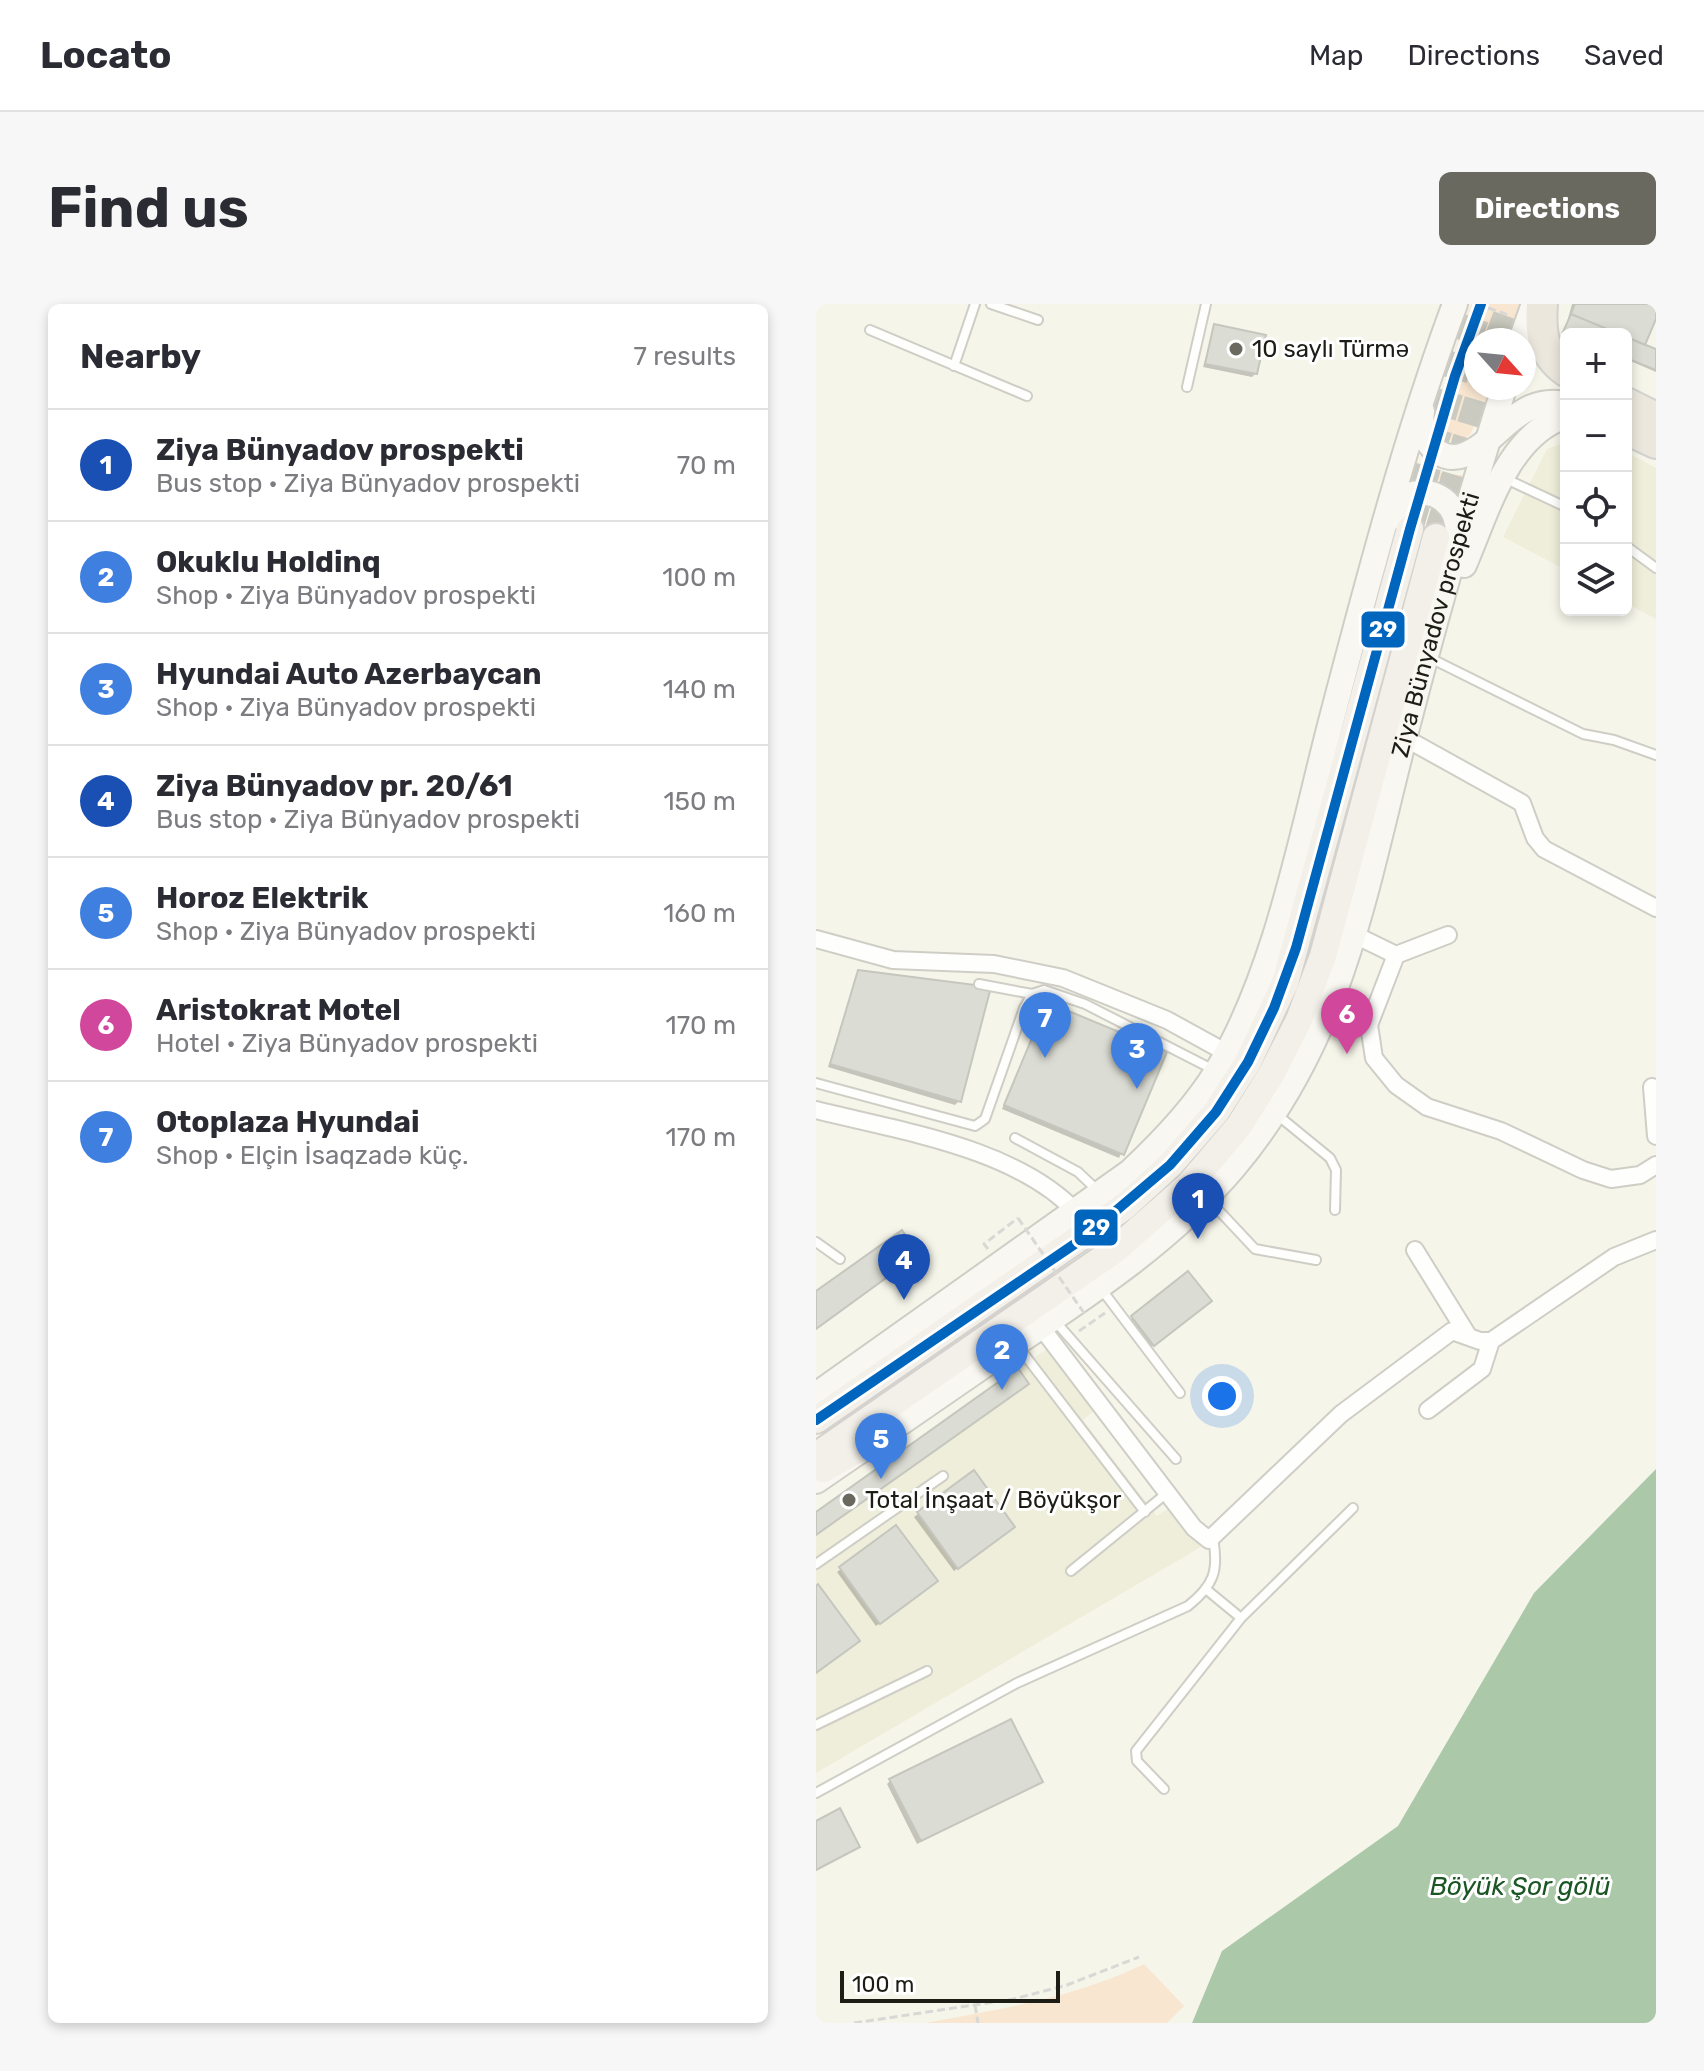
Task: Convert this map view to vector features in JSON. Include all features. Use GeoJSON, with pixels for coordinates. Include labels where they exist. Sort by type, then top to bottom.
{"type":"FeatureCollection","features":[{"type":"Feature","properties":{"kind":"highway"},"geometry":{"type":"LineString","coordinates":[[1542,304],[1542,341],[1560,367]]}},
{"type":"Feature","properties":{"kind":"highway"},"geometry":{"type":"LineString","coordinates":[[1632,406],[1656,418]]}},
{"type":"Feature","properties":{"kind":"highway"},"geometry":{"type":"LineString","coordinates":[[1632,432],[1656,443]]}},
{"type":"Feature","properties":{"kind":"main road"},"geometry":{"type":"LineString","coordinates":[[1440,345],[1444,304]]}},
{"type":"Feature","properties":{"kind":"main road","name":"Ziya Bünyadov prospekti"},"geometry":{"type":"LineString","coordinates":[[816,1418],[844,1402],[1081,1225],[1101,1195],[1152,1151],[1222,1062],[1249,1006],[1273,940],[1378,546],[1455,304]]}},
{"type":"Feature","properties":{"kind":"main road"},"geometry":{"type":"LineString","coordinates":[[1525,328],[1534,304]]}},
{"type":"Feature","properties":{"kind":"main road"},"geometry":{"type":"LineString","coordinates":[[1426,389],[1421,426],[1431,448],[1448,456],[1463,456],[1540,404],[1560,404]]}},
{"type":"Feature","properties":{"kind":"main road","name":"Ziya Bünyadov prospekti"},"geometry":{"type":"LineString","coordinates":[[816,1456],[1115,1250],[1189,1185],[1219,1152],[1272,1073],[1310,993],[1447,539],[1500,400]]}},
{"type":"Feature","properties":{"kind":"main road"},"geometry":{"type":"LineString","coordinates":[[1426,656],[1503,478],[1529,441],[1560,420]]}},
{"type":"Feature","properties":{"kind":"main road"},"geometry":{"type":"LineString","coordinates":[[1378,546],[1398,503],[1405,496],[1423,492],[1450,504],[1458,522],[1447,539]]}},
{"type":"Feature","properties":{"kind":"main road","name":"Ziya Bünyadov prospekti"},"geometry":{"type":"LineString","coordinates":[[816,1395],[1081,1225],[1144,1189],[1200,1132],[1248,1062],[1274,1008],[1296,948],[1410,529]]}},
{"type":"Feature","properties":{"kind":"main road","name":"Ziya Bünyadov prospekti"},"geometry":{"type":"LineString","coordinates":[[816,1481],[1125,1269],[1206,1196],[1275,1113],[1320,1031],[1355,935],[1426,656],[1447,539]]}},
{"type":"Feature","properties":{"kind":"main road"},"geometry":{"type":"LineString","coordinates":[[1081,1225],[1175,1138],[1222,1062]]}},
{"type":"Feature","properties":{"kind":"main road"},"geometry":{"type":"LineString","coordinates":[[1125,1269],[1184,1203],[1219,1152]]}},
{"type":"Feature","properties":{"kind":"main road"},"geometry":{"type":"LineString","coordinates":[[816,1473],[874,1441]]}},
{"type":"Feature","properties":{"kind":"street"},"geometry":{"type":"LineString","coordinates":[[1405,738],[1522,803],[1535,838],[1544,849],[1656,908]]}},
{"type":"Feature","properties":{"kind":"street"},"geometry":{"type":"LineString","coordinates":[[1355,935],[1396,955],[1448,935]]}},
{"type":"Feature","properties":{"kind":"street"},"geometry":{"type":"LineString","coordinates":[[816,939],[893,960],[994,964],[1063,978],[1167,1020],[1222,1062]]}},
{"type":"Feature","properties":{"kind":"street"},"geometry":{"type":"LineString","coordinates":[[1396,955],[1369,1025],[1374,1058],[1396,1085],[1427,1107],[1501,1131],[1583,1170],[1611,1179],[1640,1175],[1656,1165]]}},
{"type":"Feature","properties":{"kind":"street"},"geometry":{"type":"LineString","coordinates":[[1652,1087],[1656,1136]]}},
{"type":"Feature","properties":{"kind":"street"},"geometry":{"type":"LineString","coordinates":[[816,1110],[940,1141],[992,1160],[1049,1187],[1081,1225]]}},
{"type":"Feature","properties":{"kind":"street"},"geometry":{"type":"LineString","coordinates":[[1047,1323],[1168,1493],[1204,1539],[1213,1538],[1341,1414],[1452,1331],[1480,1341],[1491,1341],[1614,1257],[1656,1240]]}},
{"type":"Feature","properties":{"kind":"street"},"geometry":{"type":"LineString","coordinates":[[1415,1250],[1467,1334]]}},
{"type":"Feature","properties":{"kind":"street"},"geometry":{"type":"LineString","coordinates":[[1428,1410],[1482,1369],[1491,1341]]}},
{"type":"Feature","properties":{"kind":"lane"},"geometry":{"type":"LineString","coordinates":[[954,366],[975,304]]}},
{"type":"Feature","properties":{"kind":"lane"},"geometry":{"type":"LineString","coordinates":[[991,304],[1038,320]]}},
{"type":"Feature","properties":{"kind":"lane"},"geometry":{"type":"LineString","coordinates":[[1187,387],[1206,304]]}},
{"type":"Feature","properties":{"kind":"lane"},"geometry":{"type":"LineString","coordinates":[[870,330],[1027,396]]}},
{"type":"Feature","properties":{"kind":"lane"},"geometry":{"type":"LineString","coordinates":[[1503,478],[1560,504]]}},
{"type":"Feature","properties":{"kind":"lane"},"geometry":{"type":"LineString","coordinates":[[1632,550],[1656,568]]}},
{"type":"Feature","properties":{"kind":"lane"},"geometry":{"type":"LineString","coordinates":[[1426,656],[1583,734],[1623,742],[1656,755]]}},
{"type":"Feature","properties":{"kind":"lane"},"geometry":{"type":"LineString","coordinates":[[979,984],[1032,994],[1044,990],[1222,1062]]}},
{"type":"Feature","properties":{"kind":"lane"},"geometry":{"type":"LineString","coordinates":[[816,1083],[975,1126],[985,1119],[1032,994]]}},
{"type":"Feature","properties":{"kind":"lane"},"geometry":{"type":"LineString","coordinates":[[1275,1113],[1330,1158],[1336,1170],[1335,1210]]}},
{"type":"Feature","properties":{"kind":"lane"},"geometry":{"type":"LineString","coordinates":[[1015,1138],[1078,1172],[1101,1195]]}},
{"type":"Feature","properties":{"kind":"lane"},"geometry":{"type":"LineString","coordinates":[[1206,1196],[1255,1249],[1316,1260]]}},
{"type":"Feature","properties":{"kind":"lane"},"geometry":{"type":"LineString","coordinates":[[816,1242],[840,1259]]}},
{"type":"Feature","properties":{"kind":"lane"},"geometry":{"type":"LineString","coordinates":[[1099,1286],[1180,1393]]}},
{"type":"Feature","properties":{"kind":"lane"},"geometry":{"type":"LineString","coordinates":[[1047,1323],[1176,1459]]}},
{"type":"Feature","properties":{"kind":"lane"},"geometry":{"type":"LineString","coordinates":[[1016,1344],[1145,1512]]}},
{"type":"Feature","properties":{"kind":"lane"},"geometry":{"type":"LineString","coordinates":[[816,1564],[943,1476]]}},
{"type":"Feature","properties":{"kind":"lane"},"geometry":{"type":"LineString","coordinates":[[1071,1571],[1168,1493]]}},
{"type":"Feature","properties":{"kind":"lane"},"geometry":{"type":"LineString","coordinates":[[1164,1789],[1137,1761],[1136,1751],[1241,1618],[1353,1508]]}},
{"type":"Feature","properties":{"kind":"lane"},"geometry":{"type":"LineString","coordinates":[[816,1793],[1017,1683],[1168,1618],[1207,1590],[1216,1577],[1213,1538]]}},
{"type":"Feature","properties":{"kind":"lane"},"geometry":{"type":"LineString","coordinates":[[1207,1590],[1241,1618]]}},
{"type":"Feature","properties":{"kind":"lane"},"geometry":{"type":"LineString","coordinates":[[816,1725],[927,1671]]}},
{"type":"Feature","properties":{"kind":"path"},"geometry":{"type":"LineString","coordinates":[[1477,304],[1511,316]]}},
{"type":"Feature","properties":{"kind":"path"},"geometry":{"type":"LineString","coordinates":[[984,1244],[1018,1218],[1084,1313]]}},
{"type":"Feature","properties":{"kind":"path"},"geometry":{"type":"LineString","coordinates":[[854,2023],[975,2005],[1067,1985],[1139,1957]]}},
{"type":"Feature","properties":{"kind":"path"},"geometry":{"type":"LineString","coordinates":[[975,2005],[978,2023]]}},
{"type":"Feature","properties":{"kind":"shaded area"},"geometry":{"type":"Polygon","coordinates":[[[1471,304],[1521,304],[1512,328],[1464,328],[1464,400],[1486,400],[1470,435],[1456,440],[1444,437],[1437,428],[1434,413],[1471,304]]]}},
{"type":"Feature","properties":{"kind":"shaded area"},"geometry":{"type":"Polygon","coordinates":[[[1560,444],[1560,567],[1503,537],[1547,449],[1560,444]]]}},
{"type":"Feature","properties":{"kind":"shaded area"},"geometry":{"type":"Polygon","coordinates":[[[1632,455],[1656,468],[1656,619],[1632,606],[1632,455]]]}},
{"type":"Feature","properties":{"kind":"shaded area"},"geometry":{"type":"Polygon","coordinates":[[[1411,457],[1438,472],[1469,474],[1464,492],[1432,476],[1405,477],[1411,457]]]}},
{"type":"Feature","properties":{"kind":"shaded area"},"geometry":{"type":"Polygon","coordinates":[[[1049,1348],[1095,1410],[1083,1420],[1157,1516],[1172,1506],[1201,1547],[816,1773],[816,1535],[1029,1384],[1018,1368],[1049,1348]]]}},
{"type":"Feature","properties":{"kind":"shaded area"},"geometry":{"type":"Polygon","coordinates":[[[1144,1964],[1184,2006],[1167,2023],[925,2023],[1064,1994],[1144,1964]]]}},
{"type":"Feature","properties":{"kind":"water","name":"Böyük Şor gölü"},"geometry":{"type":"Polygon","coordinates":[[[1656,1469],[1656,2023],[1192,2023],[1222,1951],[1398,1826],[1534,1593],[1656,1469]]]}},
{"type":"Feature","properties":{"kind":"building"},"geometry":{"type":"Polygon","coordinates":[[[1575,304],[1656,304],[1656,319],[1645,345],[1632,340],[1632,328],[1604,328],[1571,314],[1575,304]]]}},
{"type":"Feature","properties":{"kind":"building"},"geometry":{"type":"Polygon","coordinates":[[[1571,314],[1605,328],[1565,328],[1571,314]]]}},
{"type":"Feature","properties":{"kind":"building","name":"10 saylı Türmə"},"geometry":{"type":"Polygon","coordinates":[[[1214,324],[1266,335],[1257,374],[1205,364],[1214,324]]]}},
{"type":"Feature","properties":{"kind":"building"},"geometry":{"type":"Polygon","coordinates":[[[1632,339],[1656,349],[1656,370],[1632,360],[1632,339]]]}},
{"type":"Feature","properties":{"kind":"building"},"geometry":{"type":"Polygon","coordinates":[[[858,970],[991,987],[961,1102],[830,1064],[858,970]]]}},
{"type":"Feature","properties":{"kind":"building"},"geometry":{"type":"Polygon","coordinates":[[[1047,1002],[1167,1052],[1124,1155],[1004,1105],[1047,1002]]]}},
{"type":"Feature","properties":{"kind":"building"},"geometry":{"type":"Polygon","coordinates":[[[902,1230],[919,1254],[816,1329],[816,1291],[902,1230]]]}},
{"type":"Feature","properties":{"kind":"building"},"geometry":{"type":"Polygon","coordinates":[[[1188,1271],[1212,1301],[1154,1346],[1131,1316],[1188,1271]]]}},
{"type":"Feature","properties":{"kind":"building"},"geometry":{"type":"Polygon","coordinates":[[[1018,1368],[1029,1384],[816,1535],[816,1512],[1018,1368]]]}},
{"type":"Feature","properties":{"kind":"building"},"geometry":{"type":"Polygon","coordinates":[[[974,1470],[1015,1527],[958,1569],[917,1512],[974,1470]]]}},
{"type":"Feature","properties":{"kind":"building"},"geometry":{"type":"Polygon","coordinates":[[[896,1525],[938,1581],[880,1624],[839,1567],[896,1525]]]}},
{"type":"Feature","properties":{"kind":"building"},"geometry":{"type":"Polygon","coordinates":[[[818,1584],[860,1641],[816,1673],[816,1586],[818,1584]]]}},
{"type":"Feature","properties":{"kind":"building"},"geometry":{"type":"Polygon","coordinates":[[[1011,1719],[1043,1782],[921,1841],[889,1779],[1011,1719]]]}},
{"type":"Feature","properties":{"kind":"building"},"geometry":{"type":"Polygon","coordinates":[[[840,1808],[860,1847],[816,1870],[816,1821],[840,1808]]]}},
{"type":"Feature","properties":{"kind":"tunnel"},"geometry":{"type":"LineString","coordinates":[[1410,529],[1455,376],[1481,304]]}},
{"type":"Feature","properties":{"kind":"tunnel"},"geometry":{"type":"LineString","coordinates":[[1501,328],[1510,304]]}},
{"type":"Feature","properties":{"kind":"tunnel"},"geometry":{"type":"LineString","coordinates":[[1436,537],[1477,400]]}},
{"type":"Feature","properties":{"kind":"transit line","name":"29"},"geometry":{"type":"LineString","coordinates":[[816,1420],[1085,1237],[1170,1165],[1216,1112],[1248,1062],[1274,1008],[1296,948],[1410,529],[1455,376],[1481,304]]}},
{"type":"Feature","properties":{"kind":"place","name":"10 saylı Türmə"},"geometry":{"type":"Point","coordinates":[1236,349]}},
{"type":"Feature","properties":{"kind":"place","name":"Aristokrat Motel"},"geometry":{"type":"Point","coordinates":[1347,1054]}},
{"type":"Feature","properties":{"kind":"place","name":"Otoplaza Hyundai"},"geometry":{"type":"Point","coordinates":[1045,1058]}},
{"type":"Feature","properties":{"kind":"place","name":"Hyundai Auto Azerbaycan"},"geometry":{"type":"Point","coordinates":[1137,1089]}},
{"type":"Feature","properties":{"kind":"place","name":"Ziya Bünyadov prospekti"},"geometry":{"type":"Point","coordinates":[1198,1239]}},
{"type":"Feature","properties":{"kind":"place","name":"Ziya Bünyadov pr. 20/61"},"geometry":{"type":"Point","coordinates":[904,1300]}},
{"type":"Feature","properties":{"kind":"place","name":"Okuklu Holdinq"},"geometry":{"type":"Point","coordinates":[1002,1390]}},
{"type":"Feature","properties":{"kind":"place","name":"Horoz Elektrik"},"geometry":{"type":"Point","coordinates":[881,1479]}},
{"type":"Feature","properties":{"kind":"place","name":"Total İnşaat / Böyükşor"},"geometry":{"type":"Point","coordinates":[849,1500]}}]}
